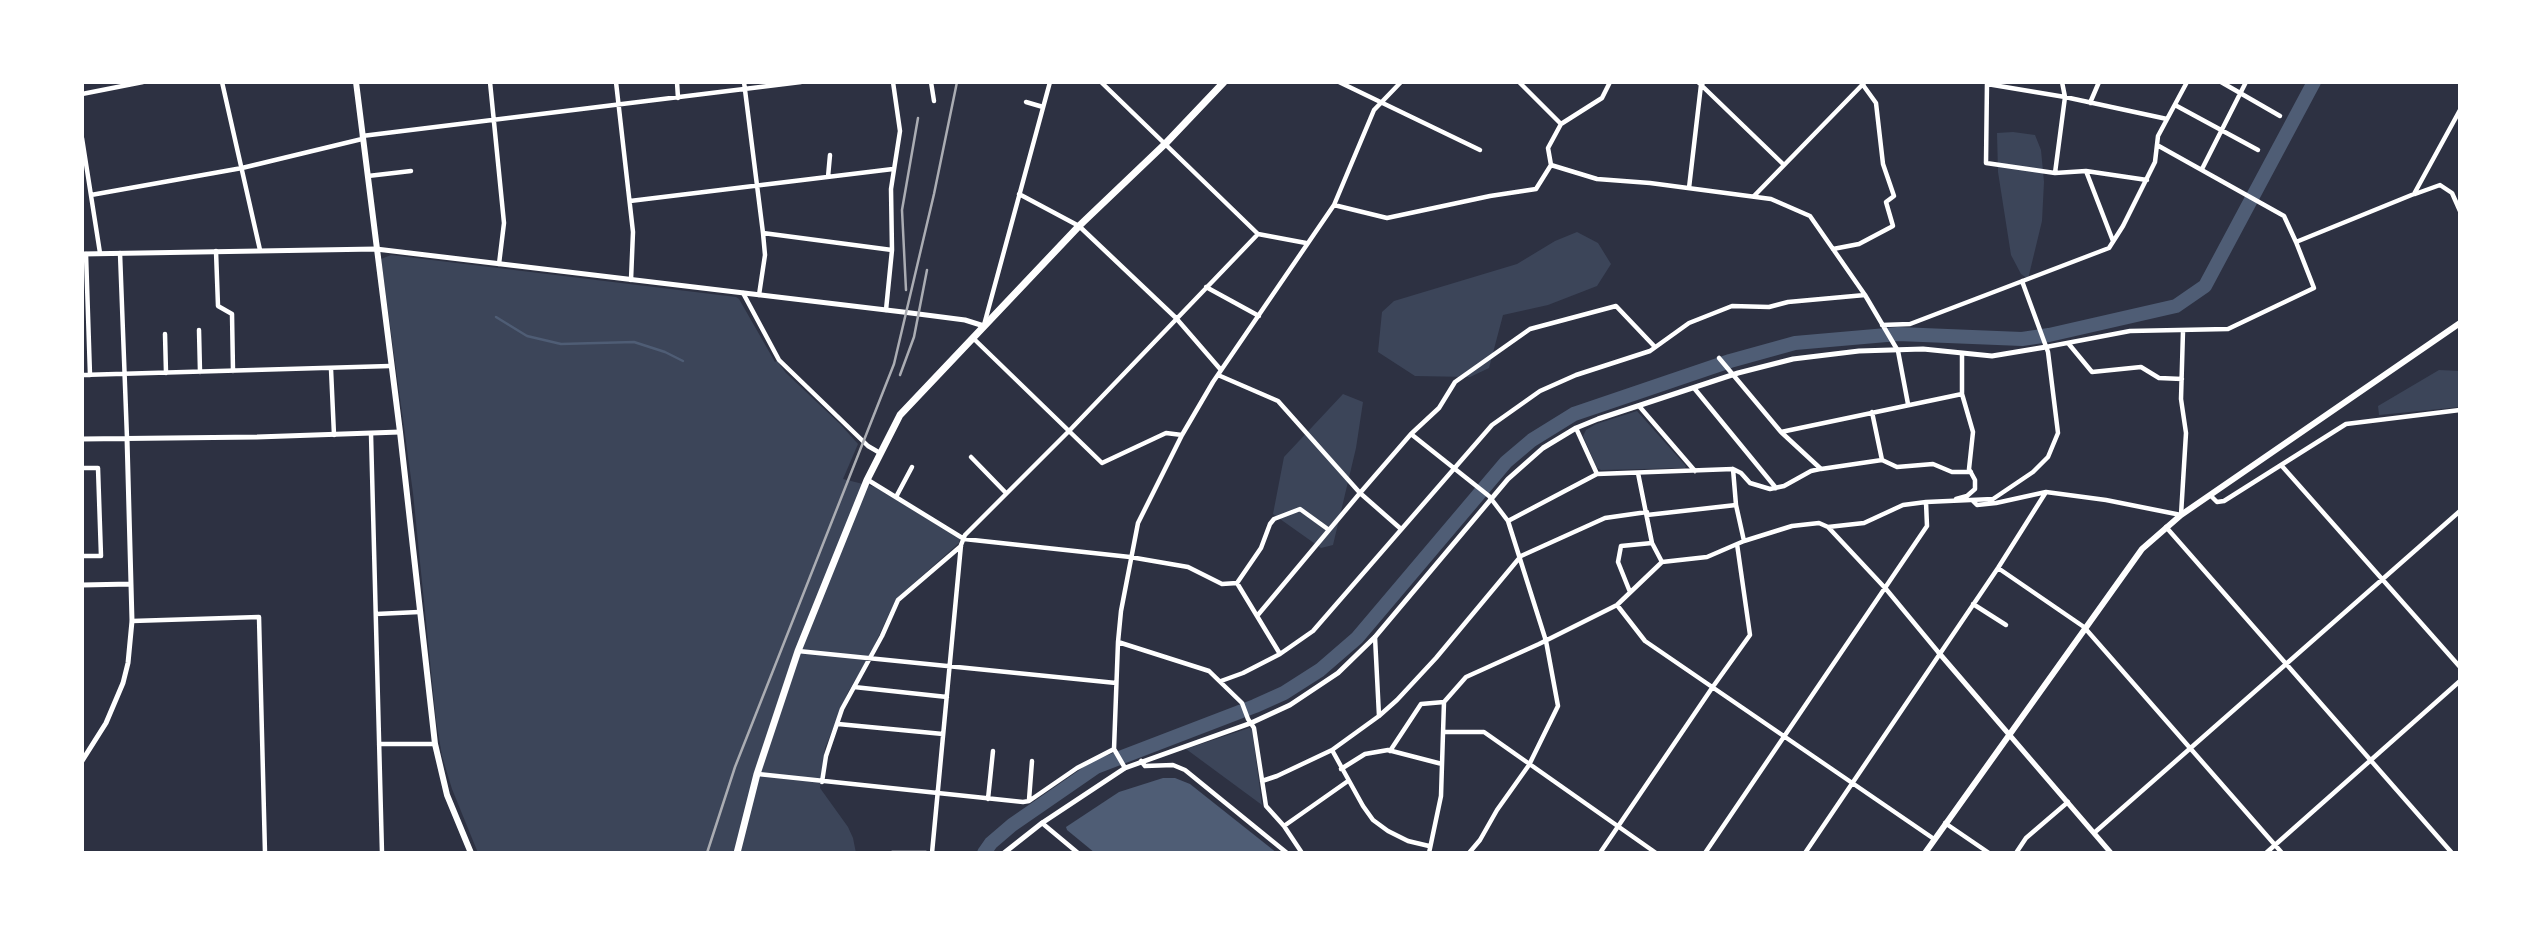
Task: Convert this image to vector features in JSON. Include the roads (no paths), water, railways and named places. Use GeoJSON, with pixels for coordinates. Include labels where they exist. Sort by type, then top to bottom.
{"type":"FeatureCollection","features":[{"type":"Feature","properties":{"kind":"highway"},"geometry":{"type":"LineString","coordinates":[[737,853],[757,774],[797,651],[867,480],[900,415],[1080,226],[1166,143],[1224,82]]}},
{"type":"Feature","properties":{"kind":"main road"},"geometry":{"type":"LineString","coordinates":[[356,82],[400,432],[435,744],[447,795],[471,853]]}},
{"type":"Feature","properties":{"kind":"main road"},"geometry":{"type":"LineString","coordinates":[[1925,853],[2142,549],[2166,526],[2209,495],[2460,324]]}},
{"type":"Feature","properties":{"kind":"street"},"geometry":{"type":"LineString","coordinates":[[82,94],[142,82]]}},
{"type":"Feature","properties":{"kind":"street"},"geometry":{"type":"LineString","coordinates":[[222,82],[260,250]]}},
{"type":"Feature","properties":{"kind":"street"},"geometry":{"type":"LineString","coordinates":[[490,82],[504,223],[499,264]]}},
{"type":"Feature","properties":{"kind":"street"},"geometry":{"type":"LineString","coordinates":[[616,82],[630,201],[633,251],[631,280]]}},
{"type":"Feature","properties":{"kind":"street"},"geometry":{"type":"LineString","coordinates":[[677,82],[678,98]]}},
{"type":"Feature","properties":{"kind":"street"},"geometry":{"type":"LineString","coordinates":[[744,82],[765,255],[759,295]]}},
{"type":"Feature","properties":{"kind":"street"},"geometry":{"type":"LineString","coordinates":[[91,195],[242,168],[362,137],[801,82]]}},
{"type":"Feature","properties":{"kind":"street"},"geometry":{"type":"LineString","coordinates":[[886,310],[892,250],[891,189],[900,131],[894,82]]}},
{"type":"Feature","properties":{"kind":"street"},"geometry":{"type":"LineString","coordinates":[[931,82],[934,101]]}},
{"type":"Feature","properties":{"kind":"street"},"geometry":{"type":"LineString","coordinates":[[90,374],[84,254],[100,253],[376,249],[965,320],[984,326],[1050,82]]}},
{"type":"Feature","properties":{"kind":"street"},"geometry":{"type":"LineString","coordinates":[[1101,82],[1258,234],[1307,243]]}},
{"type":"Feature","properties":{"kind":"street"},"geometry":{"type":"LineString","coordinates":[[1339,82],[1480,150]]}},
{"type":"Feature","properties":{"kind":"street"},"geometry":{"type":"LineString","coordinates":[[1122,765],[1115,750],[1118,642],[1130,557],[1138,523],[1182,435],[1220,372],[1334,205],[1374,110],[1401,82]]}},
{"type":"Feature","properties":{"kind":"street"},"geometry":{"type":"LineString","coordinates":[[1519,82],[1561,124]]}},
{"type":"Feature","properties":{"kind":"street"},"geometry":{"type":"LineString","coordinates":[[1334,205],[1387,218],[1490,196],[1536,190],[1551,165],[1548,148],[1561,124],[1602,97],[1610,82]]}},
{"type":"Feature","properties":{"kind":"street"},"geometry":{"type":"LineString","coordinates":[[2056,173],[2065,97],[2062,82]]}},
{"type":"Feature","properties":{"kind":"street"},"geometry":{"type":"LineString","coordinates":[[2091,103],[2099,82]]}},
{"type":"Feature","properties":{"kind":"street"},"geometry":{"type":"LineString","coordinates":[[1883,326],[1910,324],[2103,252],[2114,242],[2147,180],[2155,162],[2158,136],[2187,82]]}},
{"type":"Feature","properties":{"kind":"street"},"geometry":{"type":"LineString","coordinates":[[2221,82],[2280,116]]}},
{"type":"Feature","properties":{"kind":"street"},"geometry":{"type":"LineString","coordinates":[[2202,169],[2246,82]]}},
{"type":"Feature","properties":{"kind":"street"},"geometry":{"type":"LineString","coordinates":[[1701,83],[1784,165]]}},
{"type":"Feature","properties":{"kind":"street"},"geometry":{"type":"LineString","coordinates":[[1689,188],[1701,83]]}},
{"type":"Feature","properties":{"kind":"street"},"geometry":{"type":"LineString","coordinates":[[2147,180],[2086,171],[2056,173],[1986,163],[1987,83],[2167,119]]}},
{"type":"Feature","properties":{"kind":"street"},"geometry":{"type":"LineString","coordinates":[[1753,197],[1864,84],[1876,103],[1882,164],[1894,196],[1886,202],[1893,226],[1859,244],[1833,249]]}},
{"type":"Feature","properties":{"kind":"street"},"geometry":{"type":"LineString","coordinates":[[1026,102],[1043,107]]}},
{"type":"Feature","properties":{"kind":"street"},"geometry":{"type":"LineString","coordinates":[[2175,105],[2258,150]]}},
{"type":"Feature","properties":{"kind":"street"},"geometry":{"type":"LineString","coordinates":[[2414,194],[2460,110]]}},
{"type":"Feature","properties":{"kind":"street"},"geometry":{"type":"LineString","coordinates":[[82,138],[100,253]]}},
{"type":"Feature","properties":{"kind":"street"},"geometry":{"type":"LineString","coordinates":[[1004,853],[1122,765],[1141,761],[1250,721],[1290,705],[1317,689],[1338,673],[1375,637],[1508,479],[1531,458],[1576,428],[1731,374],[1793,359],[1897,348],[1992,356],[2130,331],[2228,329],[2314,288],[2284,216],[2157,144]]}},
{"type":"Feature","properties":{"kind":"street"},"geometry":{"type":"LineString","coordinates":[[828,177],[830,155]]}},
{"type":"Feature","properties":{"kind":"street"},"geometry":{"type":"LineString","coordinates":[[1551,165],[1597,179],[1772,199],[1810,216],[1865,295],[1897,348],[1909,404]]}},
{"type":"Feature","properties":{"kind":"street"},"geometry":{"type":"LineString","coordinates":[[630,201],[893,169]]}},
{"type":"Feature","properties":{"kind":"street"},"geometry":{"type":"LineString","coordinates":[[367,176],[411,171]]}},
{"type":"Feature","properties":{"kind":"street"},"geometry":{"type":"LineString","coordinates":[[2086,171],[2114,242]]}},
{"type":"Feature","properties":{"kind":"street"},"geometry":{"type":"LineString","coordinates":[[2296,242],[2440,185],[2452,193],[2460,211]]}},
{"type":"Feature","properties":{"kind":"street"},"geometry":{"type":"LineString","coordinates":[[1019,194],[1080,226],[1176,318],[1220,372],[1278,401],[1360,493],[1401,529]]}},
{"type":"Feature","properties":{"kind":"street"},"geometry":{"type":"LineString","coordinates":[[763,233],[892,250]]}},
{"type":"Feature","properties":{"kind":"street"},"geometry":{"type":"LineString","coordinates":[[932,853],[962,542],[965,534],[1069,431],[1258,234]]}},
{"type":"Feature","properties":{"kind":"street"},"geometry":{"type":"LineString","coordinates":[[216,251],[218,306],[232,314],[233,370]]}},
{"type":"Feature","properties":{"kind":"street"},"geometry":{"type":"LineString","coordinates":[[82,761],[106,723],[123,683],[132,621],[120,253]]}},
{"type":"Feature","properties":{"kind":"street"},"geometry":{"type":"LineString","coordinates":[[1828,527],[1864,523],[1903,505],[1993,499],[2039,467],[2053,450],[2057,433],[2046,345],[2022,281]]}},
{"type":"Feature","properties":{"kind":"street"},"geometry":{"type":"LineString","coordinates":[[1206,287],[1259,316]]}},
{"type":"Feature","properties":{"kind":"street"},"geometry":{"type":"LineString","coordinates":[[743,293],[779,360],[868,446],[880,453]]}},
{"type":"Feature","properties":{"kind":"street"},"geometry":{"type":"LineString","coordinates":[[1221,681],[1253,669],[1312,631],[1492,425],[1540,391],[1576,375],[1650,351],[1689,323],[1732,306],[1769,307],[1788,302],[1865,295]]}},
{"type":"Feature","properties":{"kind":"street"},"geometry":{"type":"LineString","coordinates":[[1257,616],[1360,493],[1411,435],[1439,408],[1455,382],[1530,329],[1616,306],[1655,347]]}},
{"type":"Feature","properties":{"kind":"street"},"geometry":{"type":"LineString","coordinates":[[199,330],[200,372]]}},
{"type":"Feature","properties":{"kind":"street"},"geometry":{"type":"LineString","coordinates":[[1972,500],[1976,505],[1996,503],[2046,492],[2106,500],[2181,515],[2186,433],[2181,399],[2183,331]]}},
{"type":"Feature","properties":{"kind":"street"},"geometry":{"type":"LineString","coordinates":[[165,334],[166,373]]}},
{"type":"Feature","properties":{"kind":"street"},"geometry":{"type":"LineString","coordinates":[[972,338],[1102,463],[1167,433],[1182,435]]}},
{"type":"Feature","properties":{"kind":"street"},"geometry":{"type":"LineString","coordinates":[[2068,343],[2092,372],[2141,367],[2159,378],[2182,379]]}},
{"type":"Feature","properties":{"kind":"street"},"geometry":{"type":"LineString","coordinates":[[1948,501],[1967,496],[1975,489],[1971,472],[1973,432],[1962,394],[1962,354]]}},
{"type":"Feature","properties":{"kind":"street"},"geometry":{"type":"LineString","coordinates":[[1719,358],[1781,432],[1821,469]]}},
{"type":"Feature","properties":{"kind":"street"},"geometry":{"type":"LineString","coordinates":[[82,375],[390,366]]}},
{"type":"Feature","properties":{"kind":"street"},"geometry":{"type":"LineString","coordinates":[[331,369],[334,435]]}},
{"type":"Feature","properties":{"kind":"street"},"geometry":{"type":"LineString","coordinates":[[1694,388],[1776,488]]}},
{"type":"Feature","properties":{"kind":"street"},"geometry":{"type":"LineString","coordinates":[[1781,432],[1962,394]]}},
{"type":"Feature","properties":{"kind":"street"},"geometry":{"type":"LineString","coordinates":[[1639,406],[1695,471]]}},
{"type":"Feature","properties":{"kind":"street"},"geometry":{"type":"LineString","coordinates":[[2209,495],[2220,502],[2346,424],[2460,410]]}},
{"type":"Feature","properties":{"kind":"street"},"geometry":{"type":"LineString","coordinates":[[1872,412],[1882,460]]}},
{"type":"Feature","properties":{"kind":"street"},"geometry":{"type":"LineString","coordinates":[[1576,428],[1597,474]]}},
{"type":"Feature","properties":{"kind":"street"},"geometry":{"type":"LineString","coordinates":[[82,439],[400,432]]}},
{"type":"Feature","properties":{"kind":"street"},"geometry":{"type":"LineString","coordinates":[[371,434],[382,853]]}},
{"type":"Feature","properties":{"kind":"street"},"geometry":{"type":"LineString","coordinates":[[1411,435],[1476,485],[1508,522],[1546,640],[1558,706],[1529,765],[1497,810],[1480,841],[1469,853]]}},
{"type":"Feature","properties":{"kind":"street"},"geometry":{"type":"LineString","coordinates":[[971,457],[1006,493]]}},
{"type":"Feature","properties":{"kind":"street"},"geometry":{"type":"LineString","coordinates":[[1508,522],[1597,474],[1733,469],[1753,485],[1776,488],[1821,469],[1882,460],[1897,467],[1933,464],[1952,472],[1971,472]]}},
{"type":"Feature","properties":{"kind":"street"},"geometry":{"type":"LineString","coordinates":[[2281,465],[2460,667]]}},
{"type":"Feature","properties":{"kind":"street"},"geometry":{"type":"LineString","coordinates":[[895,496],[912,467]]}},
{"type":"Feature","properties":{"kind":"street"},"geometry":{"type":"LineString","coordinates":[[82,468],[98,468],[101,556],[82,556]]}},
{"type":"Feature","properties":{"kind":"street"},"geometry":{"type":"LineString","coordinates":[[1733,469],[1736,505],[1744,541]]}},
{"type":"Feature","properties":{"kind":"street"},"geometry":{"type":"LineString","coordinates":[[1638,472],[1652,543],[1662,562]]}},
{"type":"Feature","properties":{"kind":"street"},"geometry":{"type":"LineString","coordinates":[[867,480],[962,542],[1130,557],[1188,567],[1222,584],[1237,583]]}},
{"type":"Feature","properties":{"kind":"street"},"geometry":{"type":"LineString","coordinates":[[1805,853],[1998,568],[2046,492]]}},
{"type":"Feature","properties":{"kind":"street"},"geometry":{"type":"LineString","coordinates":[[1705,853],[1927,526],[1926,502]]}},
{"type":"Feature","properties":{"kind":"street"},"geometry":{"type":"LineString","coordinates":[[1262,780],[1277,776],[1332,750],[1397,700],[1436,658],[1521,556],[1605,518],[1736,505]]}},
{"type":"Feature","properties":{"kind":"street"},"geometry":{"type":"LineString","coordinates":[[1237,583],[1261,548],[1270,524],[1275,519],[1300,509],[1329,530]]}},
{"type":"Feature","properties":{"kind":"street"},"geometry":{"type":"LineString","coordinates":[[2094,833],[2460,512]]}},
{"type":"Feature","properties":{"kind":"street"},"geometry":{"type":"LineString","coordinates":[[1332,750],[1363,806],[1381,825],[1429,850],[1441,796],[1444,702],[1466,677],[1617,605],[1662,562],[1707,557],[1744,541],[1792,526],[1819,523],[1828,527],[1886,589],[2111,853]]}},
{"type":"Feature","properties":{"kind":"street"},"geometry":{"type":"LineString","coordinates":[[2166,526],[2452,853]]}},
{"type":"Feature","properties":{"kind":"street"},"geometry":{"type":"LineString","coordinates":[[822,782],[826,756],[842,709],[871,658],[898,600],[962,542]]}},
{"type":"Feature","properties":{"kind":"street"},"geometry":{"type":"LineString","coordinates":[[1630,592],[1618,562],[1621,546],[1652,543]]}},
{"type":"Feature","properties":{"kind":"street"},"geometry":{"type":"LineString","coordinates":[[1600,853],[1751,635],[1737,544]]}},
{"type":"Feature","properties":{"kind":"street"},"geometry":{"type":"LineString","coordinates":[[1998,568],[2084,627],[2282,853]]}},
{"type":"Feature","properties":{"kind":"street"},"geometry":{"type":"LineString","coordinates":[[1237,583],[1280,654]]}},
{"type":"Feature","properties":{"kind":"street"},"geometry":{"type":"LineString","coordinates":[[82,585],[131,584]]}},
{"type":"Feature","properties":{"kind":"street"},"geometry":{"type":"LineString","coordinates":[[1973,604],[2006,625]]}},
{"type":"Feature","properties":{"kind":"street"},"geometry":{"type":"LineString","coordinates":[[1617,605],[1645,641],[1934,839]]}},
{"type":"Feature","properties":{"kind":"street"},"geometry":{"type":"LineString","coordinates":[[376,614],[419,612]]}},
{"type":"Feature","properties":{"kind":"street"},"geometry":{"type":"LineString","coordinates":[[132,621],[259,617],[265,853]]}},
{"type":"Feature","properties":{"kind":"street"},"geometry":{"type":"LineString","coordinates":[[1375,637],[1378,716]]}},
{"type":"Feature","properties":{"kind":"street"},"geometry":{"type":"LineString","coordinates":[[1118,642],[1209,671],[1242,703],[1254,728],[1266,806],[1284,826],[1302,853]]}},
{"type":"Feature","properties":{"kind":"street"},"geometry":{"type":"LineString","coordinates":[[797,651],[1116,683]]}},
{"type":"Feature","properties":{"kind":"street"},"geometry":{"type":"LineString","coordinates":[[2266,853],[2460,681]]}},
{"type":"Feature","properties":{"kind":"street"},"geometry":{"type":"LineString","coordinates":[[854,687],[947,697]]}},
{"type":"Feature","properties":{"kind":"street"},"geometry":{"type":"LineString","coordinates":[[1390,751],[1421,704],[1444,702]]}},
{"type":"Feature","properties":{"kind":"street"},"geometry":{"type":"LineString","coordinates":[[838,724],[943,734]]}},
{"type":"Feature","properties":{"kind":"street"},"geometry":{"type":"LineString","coordinates":[[1443,732],[1484,732],[1657,853]]}},
{"type":"Feature","properties":{"kind":"street"},"geometry":{"type":"LineString","coordinates":[[379,744],[435,744]]}},
{"type":"Feature","properties":{"kind":"street"},"geometry":{"type":"LineString","coordinates":[[757,774],[1023,802],[1029,801],[1077,768],[1115,750]]}},
{"type":"Feature","properties":{"kind":"street"},"geometry":{"type":"LineString","coordinates":[[988,799],[993,751]]}},
{"type":"Feature","properties":{"kind":"street"},"geometry":{"type":"LineString","coordinates":[[1341,769],[1365,754],[1390,751],[1442,764]]}},
{"type":"Feature","properties":{"kind":"street"},"geometry":{"type":"LineString","coordinates":[[1029,801],[1032,761]]}},
{"type":"Feature","properties":{"kind":"street"},"geometry":{"type":"LineString","coordinates":[[1141,761],[1145,766],[1173,765],[1185,770],[1287,853]]}},
{"type":"Feature","properties":{"kind":"street"},"geometry":{"type":"LineString","coordinates":[[1284,826],[1348,781]]}},
{"type":"Feature","properties":{"kind":"street"},"geometry":{"type":"LineString","coordinates":[[2017,853],[2026,838],[2068,802]]}},
{"type":"Feature","properties":{"kind":"street"},"geometry":{"type":"LineString","coordinates":[[1042,823],[1078,853]]}},
{"type":"Feature","properties":{"kind":"street"},"geometry":{"type":"LineString","coordinates":[[1945,823],[1989,853]]}},
{"type":"Feature","properties":{"kind":"street"},"geometry":{"type":"LineString","coordinates":[[893,853],[926,853]]}},
{"type":"Feature","properties":{"kind":"waterway"},"geometry":{"type":"LineString","coordinates":[[984,853],[991,843],[1012,825],[1096,767],[1255,706],[1284,693],[1320,670],[1357,638],[1506,462],[1532,440],[1574,414],[1730,361],[1795,343],[1898,334],[2022,339],[2176,306],[2205,286],[2314,82]]}},
{"type":"Feature","properties":{"kind":"waterway"},"geometry":{"type":"LineString","coordinates":[[496,317],[527,336],[561,344],[634,342],[683,361]]}},
{"type":"Feature","properties":{"kind":"railway"},"geometry":{"type":"LineString","coordinates":[[707,853],[735,767],[894,364],[957,82]]}},
{"type":"Feature","properties":{"kind":"railway"},"geometry":{"type":"LineString","coordinates":[[906,290],[902,210],[918,118]]}},
{"type":"Feature","properties":{"kind":"railway"},"geometry":{"type":"LineString","coordinates":[[900,375],[914,337],[927,270]]}}]}
